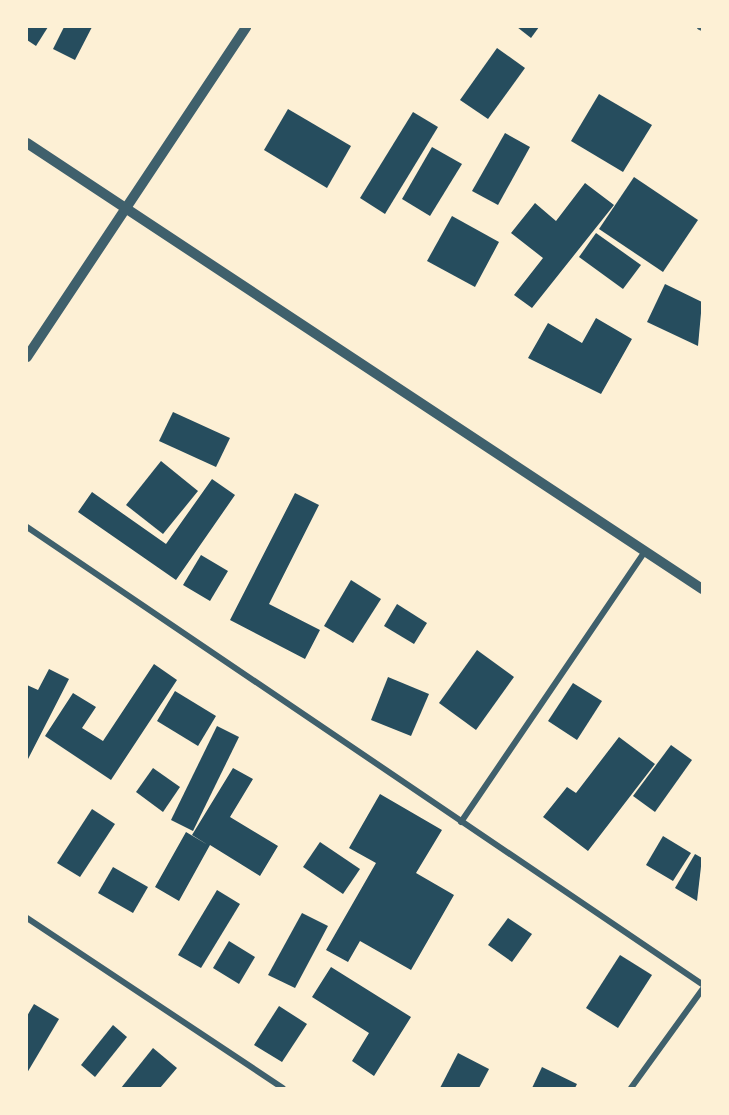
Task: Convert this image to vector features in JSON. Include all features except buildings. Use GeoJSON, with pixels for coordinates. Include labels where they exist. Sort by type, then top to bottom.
{"type":"FeatureCollection","features":[{"type":"Feature","properties":{"kind":"street"},"geometry":{"type":"LineString","coordinates":[[27,357],[246,27]]}},
{"type":"Feature","properties":{"kind":"street"},"geometry":{"type":"LineString","coordinates":[[27,143],[702,589]]}},
{"type":"Feature","properties":{"kind":"street"},"geometry":{"type":"LineString","coordinates":[[27,527],[702,984]]}},
{"type":"Feature","properties":{"kind":"street"},"geometry":{"type":"LineString","coordinates":[[461,822],[645,552]]}},
{"type":"Feature","properties":{"kind":"street"},"geometry":{"type":"LineString","coordinates":[[27,918],[284,1088]]}},
{"type":"Feature","properties":{"kind":"street"},"geometry":{"type":"LineString","coordinates":[[631,1088],[702,990]]}}]}
